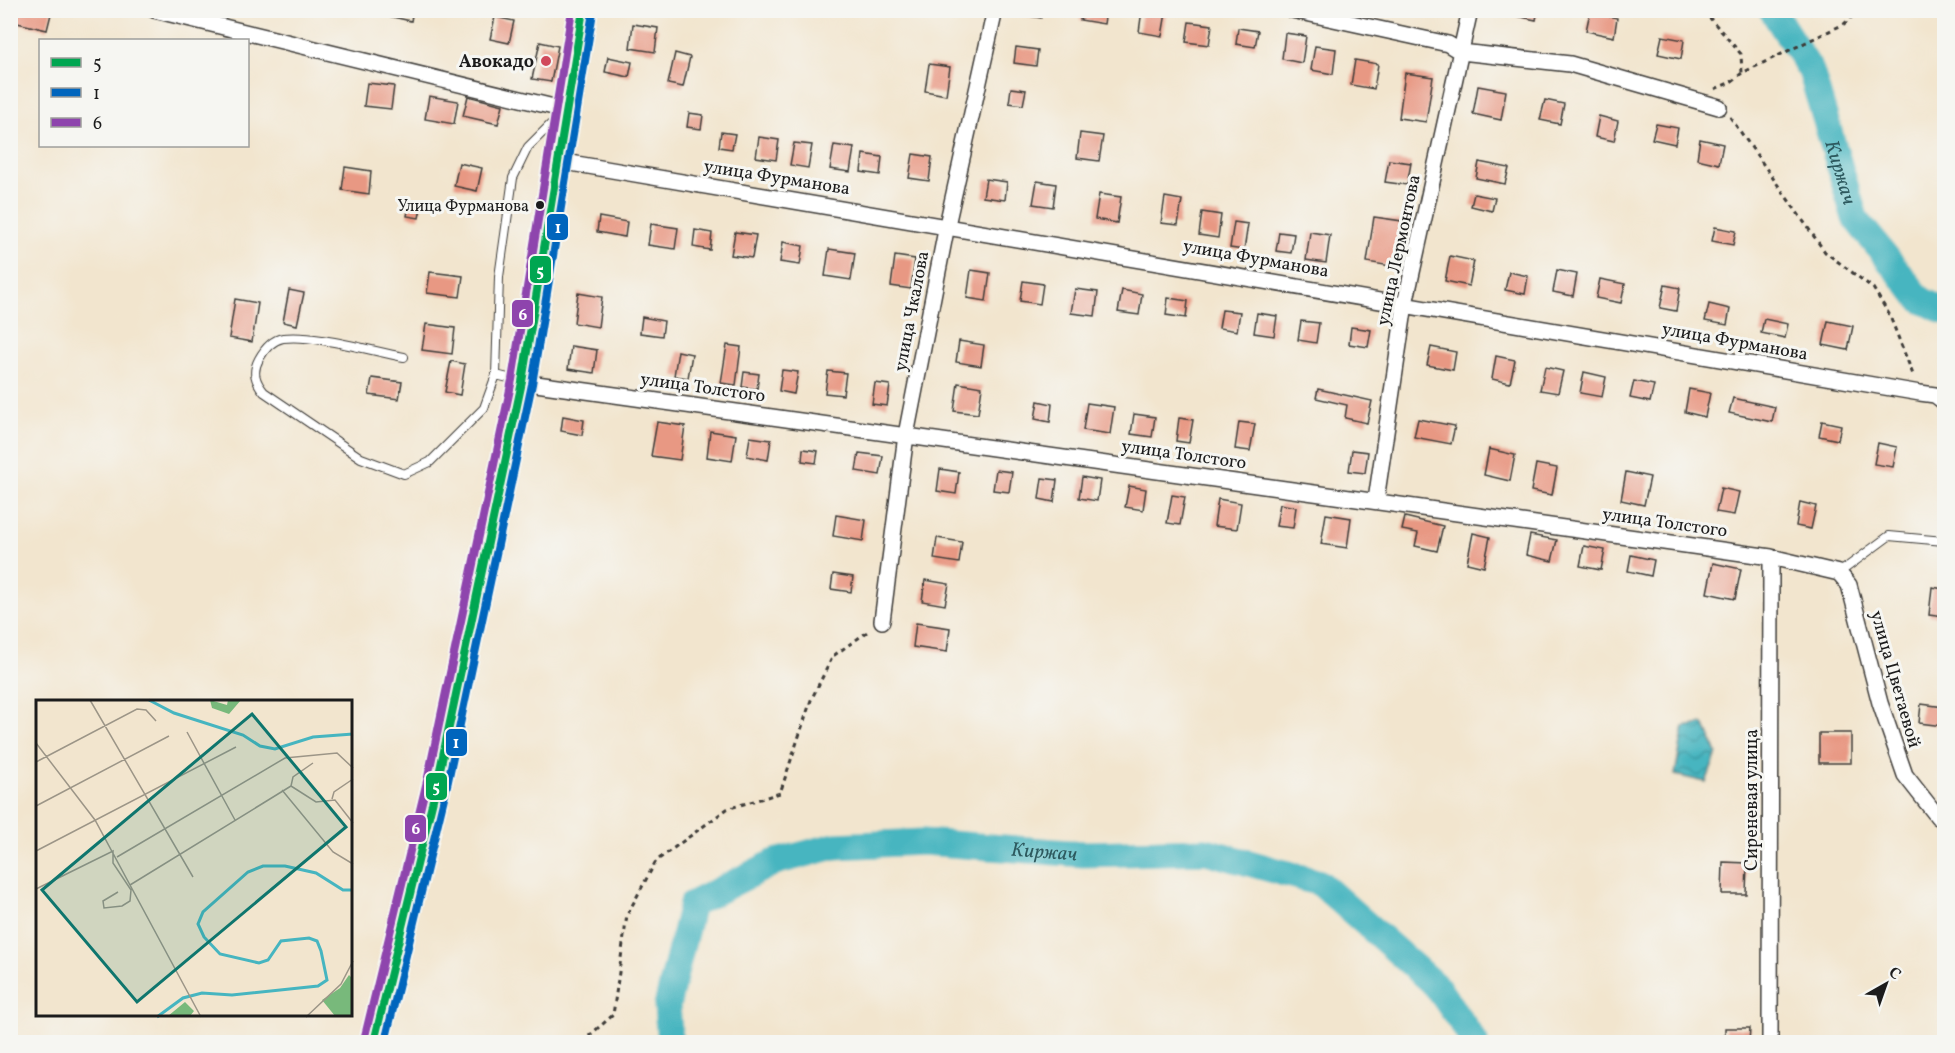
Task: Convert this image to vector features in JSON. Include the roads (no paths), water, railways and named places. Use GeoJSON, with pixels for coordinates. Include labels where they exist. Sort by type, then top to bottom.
{"type":"FeatureCollection","features":[{"type":"Feature","properties":{"kind":"street"},"geometry":{"type":"LineString","coordinates":[[154,10],[566,110]]}},
{"type":"Feature","properties":{"kind":"street"},"geometry":{"type":"LineString","coordinates":[[374,1042],[438,779],[522,382],[583,10]]}},
{"type":"Feature","properties":{"kind":"street","name":"улица Чкалова"},"geometry":{"type":"LineString","coordinates":[[882,621],[906,435],[947,225],[995,10]]}},
{"type":"Feature","properties":{"kind":"street"},"geometry":{"type":"LineString","coordinates":[[1292,10],[1448,44],[1461,52],[1570,64],[1719,107]]}},
{"type":"Feature","properties":{"kind":"street","name":"улица Лермонтова"},"geometry":{"type":"LineString","coordinates":[[1376,500],[1405,304],[1470,10]]}},
{"type":"Feature","properties":{"kind":"street","name":"улица Фурманова"},"geometry":{"type":"LineString","coordinates":[[559,161],[947,225],[1935,395],[1944,402]]}},
{"type":"Feature","properties":{"kind":"street","name":"улица Толстого"},"geometry":{"type":"LineString","coordinates":[[522,382],[1771,557],[1839,573]]}},
{"type":"Feature","properties":{"kind":"street","name":"Сиреневая улица"},"geometry":{"type":"LineString","coordinates":[[1770,1042],[1771,557]]}},
{"type":"Feature","properties":{"kind":"street","name":"улица Цветаевой"},"geometry":{"type":"LineString","coordinates":[[1839,573],[1849,585],[1880,703],[1905,775],[1938,818],[1944,819]]}},
{"type":"Feature","properties":{"kind":"lane"},"geometry":{"type":"LineString","coordinates":[[404,357],[305,338],[281,338],[265,349],[255,367],[256,382],[264,392],[361,458],[404,474],[430,462],[483,408],[496,375],[499,277],[513,178],[528,147],[566,110]]}},
{"type":"Feature","properties":{"kind":"lane"},"geometry":{"type":"LineString","coordinates":[[496,375],[522,382]]}},
{"type":"Feature","properties":{"kind":"lane"},"geometry":{"type":"LineString","coordinates":[[1839,573],[1889,536],[1944,541]]}},
{"type":"Feature","properties":{"kind":"water"},"geometry":{"type":"Polygon","coordinates":[[[1704,724],[1717,753],[1706,782],[1675,775],[1684,727],[1704,724]]]}},
{"type":"Feature","properties":{"kind":"waterway","name":"Киржач"},"geometry":{"type":"LineString","coordinates":[[1772,10],[1811,71],[1855,218],[1920,299],[1944,311]]}},
{"type":"Feature","properties":{"kind":"waterway","name":"Киржач"},"geometry":{"type":"LineString","coordinates":[[670,1042],[667,1006],[692,904],[775,862],[835,846],[923,842],[1083,854],[1206,851],[1320,883],[1437,987],[1475,1042]]}},
{"type":"Feature","properties":{"kind":"place","name":"Авокадо"},"geometry":{"type":"Point","coordinates":[546,61]}},
{"type":"Feature","properties":{"kind":"place","name":"Улица Фурманова"},"geometry":{"type":"Point","coordinates":[540,205]}}]}
